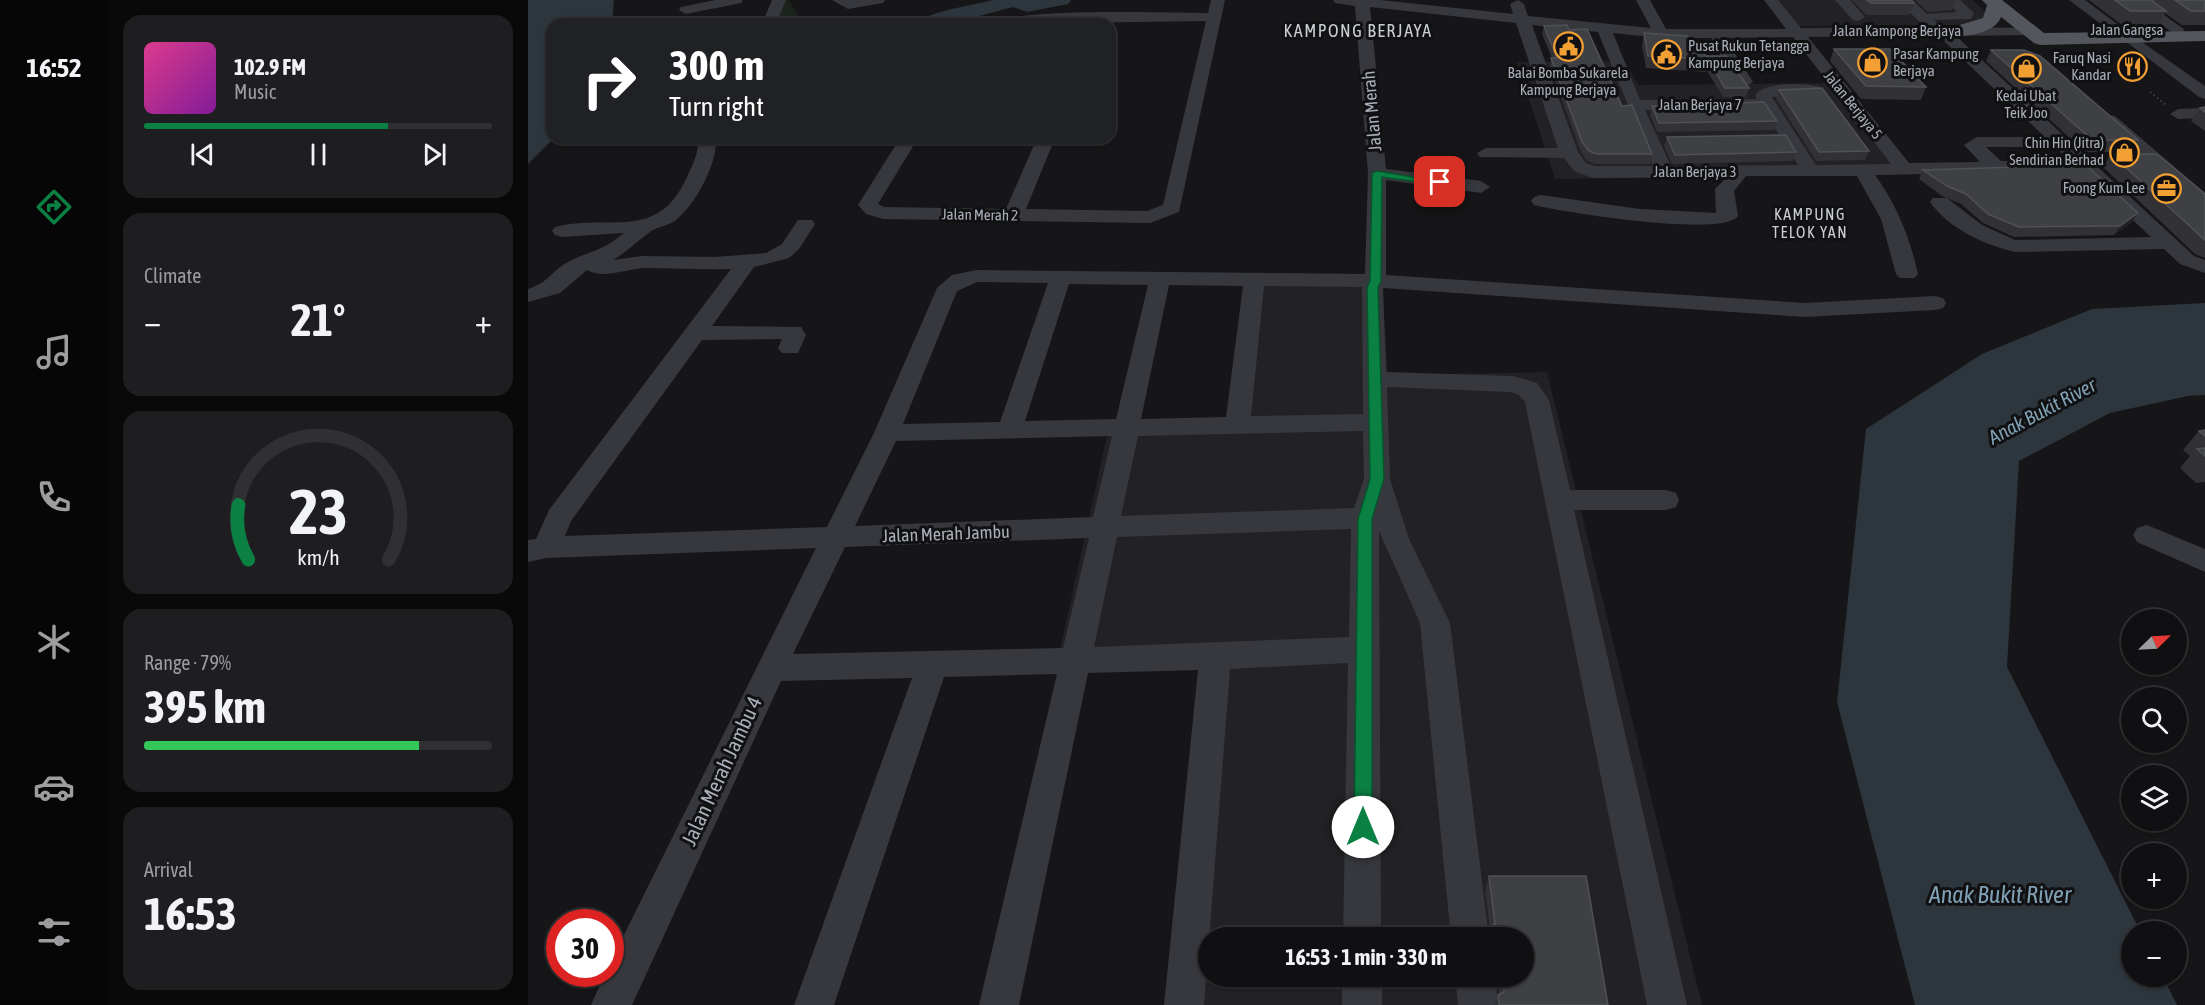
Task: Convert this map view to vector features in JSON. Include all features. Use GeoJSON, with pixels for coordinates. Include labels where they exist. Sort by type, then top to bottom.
{"type":"FeatureCollection","features":[{"type":"Feature","properties":{"kind":"main road"},"geometry":{"type":"LineString","coordinates":[[2003,1],[2034,12]]}},
{"type":"Feature","properties":{"kind":"main road"},"geometry":{"type":"LineString","coordinates":[[2003,1],[2049,32]]}},
{"type":"Feature","properties":{"kind":"main road"},"geometry":{"type":"LineString","coordinates":[[1949,34],[1978,27],[1991,21],[2003,1]]}},
{"type":"Feature","properties":{"kind":"main road","name":"Jalan Gangsa"},"geometry":{"type":"LineString","coordinates":[[2118,33],[2205,31]]}},
{"type":"Feature","properties":{"kind":"main road","name":"Jalan Gangsa"},"geometry":{"type":"LineString","coordinates":[[2049,32],[2205,36]]}},
{"type":"Feature","properties":{"kind":"street"},"geometry":{"type":"LineString","coordinates":[[686,10],[736,0]]}},
{"type":"Feature","properties":{"kind":"street"},"geometry":{"type":"LineString","coordinates":[[772,18],[779,0]]}},
{"type":"Feature","properties":{"kind":"street"},"geometry":{"type":"LineString","coordinates":[[839,0],[852,4],[878,0]]}},
{"type":"Feature","properties":{"kind":"street"},"geometry":{"type":"LineString","coordinates":[[1116,20],[1212,17],[1218,0]]}},
{"type":"Feature","properties":{"kind":"street"},"geometry":{"type":"LineString","coordinates":[[1515,0],[1575,160]]}},
{"type":"Feature","properties":{"kind":"street"},"geometry":{"type":"LineString","coordinates":[[1643,0],[1666,34]]}},
{"type":"Feature","properties":{"kind":"street","name":"Jalan Berjaya 5"},"geometry":{"type":"LineString","coordinates":[[1771,0],[1839,89],[1911,169]]}},
{"type":"Feature","properties":{"kind":"street"},"geometry":{"type":"LineString","coordinates":[[1837,17],[1863,16],[1842,0]]}},
{"type":"Feature","properties":{"kind":"street"},"geometry":{"type":"LineString","coordinates":[[1904,0],[1921,16],[1949,34],[1966,54],[2088,161],[2168,243],[2193,265],[2205,267]]}},
{"type":"Feature","properties":{"kind":"street"},"geometry":{"type":"LineString","coordinates":[[1900,16],[1966,16],[1967,13],[1952,0]]}},
{"type":"Feature","properties":{"kind":"street"},"geometry":{"type":"LineString","coordinates":[[2076,0],[2118,33],[2205,94]]}},
{"type":"Feature","properties":{"kind":"street"},"geometry":{"type":"LineString","coordinates":[[2134,0],[2178,30]]}},
{"type":"Feature","properties":{"kind":"street","name":"Jalan Kampong Berjaya"},"geometry":{"type":"LineString","coordinates":[[1354,1],[1719,40],[1798,36],[2049,32]]}},
{"type":"Feature","properties":{"kind":"street","name":"Jalan Merah"},"geometry":{"type":"LineString","coordinates":[[1354,1],[1377,173],[1375,281],[1372,288],[1377,479],[1365,519],[1362,927]]}},
{"type":"Feature","properties":{"kind":"street","name":"Jalan Merah 2"},"geometry":{"type":"LineString","coordinates":[[905,144],[868,205],[873,210],[883,213],[1150,217],[1172,208],[1212,17]]}},
{"type":"Feature","properties":{"kind":"street"},"geometry":{"type":"LineString","coordinates":[[1785,18],[1816,18]]}},
{"type":"Feature","properties":{"kind":"street"},"geometry":{"type":"LineString","coordinates":[[1604,28],[1634,105],[1665,172]]}},
{"type":"Feature","properties":{"kind":"street","name":"Jalan Kampong Berjaya"},"geometry":{"type":"LineString","coordinates":[[1666,34],[1689,31],[1798,36]]}},
{"type":"Feature","properties":{"kind":"street"},"geometry":{"type":"LineString","coordinates":[[1719,40],[1744,82]]}},
{"type":"Feature","properties":{"kind":"street"},"geometry":{"type":"LineString","coordinates":[[1966,54],[1988,54]]}},
{"type":"Feature","properties":{"kind":"street","name":"Jalan Berjaya 7"},"geometry":{"type":"LineString","coordinates":[[1634,105],[1764,100],[1770,91],[1839,89]]}},
{"type":"Feature","properties":{"kind":"street"},"geometry":{"type":"LineString","coordinates":[[1764,100],[1811,171]]}},
{"type":"Feature","properties":{"kind":"street"},"geometry":{"type":"LineString","coordinates":[[2092,105],[2205,203]]}},
{"type":"Feature","properties":{"kind":"street"},"geometry":{"type":"LineString","coordinates":[[2178,114],[2205,113]]}},
{"type":"Feature","properties":{"kind":"street"},"geometry":{"type":"LineString","coordinates":[[1888,131],[1911,169]]}},
{"type":"Feature","properties":{"kind":"street"},"geometry":{"type":"LineString","coordinates":[[1765,138],[1788,137]]}},
{"type":"Feature","properties":{"kind":"street"},"geometry":{"type":"LineString","coordinates":[[1650,139],[1673,138]]}},
{"type":"Feature","properties":{"kind":"street"},"geometry":{"type":"LineString","coordinates":[[1996,167],[1973,145],[1985,142],[2026,142]]}},
{"type":"Feature","properties":{"kind":"street"},"geometry":{"type":"LineString","coordinates":[[562,231],[645,226],[667,218],[686,200],[708,149],[708,144]]}},
{"type":"Feature","properties":{"kind":"street"},"geometry":{"type":"LineString","coordinates":[[1012,216],[1043,144]]}},
{"type":"Feature","properties":{"kind":"street","name":"Jalan Berjaya 3"},"geometry":{"type":"LineString","coordinates":[[1486,153],[1575,160],[1592,172],[1911,169],[1996,167],[2088,161]]}},
{"type":"Feature","properties":{"kind":"street"},"geometry":{"type":"LineString","coordinates":[[2123,159],[2155,159]]}},
{"type":"Feature","properties":{"kind":"street"},"geometry":{"type":"LineString","coordinates":[[1862,170],[1880,195],[1896,227],[1903,245],[1907,274]]}},
{"type":"Feature","properties":{"kind":"street"},"geometry":{"type":"LineString","coordinates":[[1541,201],[1684,219],[1721,220],[1728,216],[1724,189],[1735,180],[1738,172]]}},
{"type":"Feature","properties":{"kind":"street"},"geometry":{"type":"LineString","coordinates":[[1377,173],[1481,187]]}},
{"type":"Feature","properties":{"kind":"street"},"geometry":{"type":"LineString","coordinates":[[1940,202],[1976,232],[2002,244],[2015,246],[2168,243]]}},
{"type":"Feature","properties":{"kind":"street"},"geometry":{"type":"LineString","coordinates":[[645,226],[618,249],[594,262],[595,267],[627,266],[642,262],[747,261],[783,253],[805,224]]}},
{"type":"Feature","properties":{"kind":"street"},"geometry":{"type":"LineString","coordinates":[[528,296],[552,288],[573,268],[602,257]]}},
{"type":"Feature","properties":{"kind":"street"},"geometry":{"type":"LineString","coordinates":[[537,549],[747,261]]}},
{"type":"Feature","properties":{"kind":"street","name":"Jalan Merah Jambu 4"},"geometry":{"type":"LineString","coordinates":[[611,1005],[771,668],[887,432],[948,288],[960,280],[977,276],[1375,281],[1805,310],[1935,303]]}},
{"type":"Feature","properties":{"kind":"street"},"geometry":{"type":"LineString","coordinates":[[1010,429],[1061,277]]}},
{"type":"Feature","properties":{"kind":"street"},"geometry":{"type":"LineString","coordinates":[[999,1005],[1160,279]]}},
{"type":"Feature","properties":{"kind":"street"},"geometry":{"type":"LineString","coordinates":[[1238,424],[1254,280]]}},
{"type":"Feature","properties":{"kind":"street"},"geometry":{"type":"LineString","coordinates":[[694,333],[793,332],[795,335],[790,348]]}},
{"type":"Feature","properties":{"kind":"street"},"geometry":{"type":"LineString","coordinates":[[1374,379],[1513,384],[1528,389],[1538,400],[1667,1005]]}},
{"type":"Feature","properties":{"kind":"street"},"geometry":{"type":"LineString","coordinates":[[887,432],[1375,422]]}},
{"type":"Feature","properties":{"kind":"street"},"geometry":{"type":"LineString","coordinates":[[1377,479],[1395,539],[1435,622],[1469,927]]}},
{"type":"Feature","properties":{"kind":"street"},"geometry":{"type":"LineString","coordinates":[[1561,500],[1666,500]]}},
{"type":"Feature","properties":{"kind":"street","name":"Jalan Merah Jambu"},"geometry":{"type":"LineString","coordinates":[[537,549],[1365,519]]}},
{"type":"Feature","properties":{"kind":"street"},"geometry":{"type":"LineString","coordinates":[[2147,534],[2205,561]]}},
{"type":"Feature","properties":{"kind":"street"},"geometry":{"type":"LineString","coordinates":[[771,668],[1215,657],[1363,649]]}},
{"type":"Feature","properties":{"kind":"street"},"geometry":{"type":"LineString","coordinates":[[1184,1005],[1215,657]]}},
{"type":"Feature","properties":{"kind":"street"},"geometry":{"type":"LineString","coordinates":[[814,1005],[932,664]]}},
{"type":"Feature","properties":{"kind":"street"},"geometry":{"type":"LineString","coordinates":[[1362,987],[1362,1005]]}},
{"type":"Feature","properties":{"kind":"street"},"geometry":{"type":"LineString","coordinates":[[1476,987],[1478,1005]]}},
{"type":"Feature","properties":{"kind":"shaded area"},"geometry":{"type":"Polygon","coordinates":[[[781,0],[789,0],[799,18],[775,18],[781,0]]]}},
{"type":"Feature","properties":{"kind":"shaded area"},"geometry":{"type":"Polygon","coordinates":[[[1776,0],[1972,0],[1989,15],[1977,25],[1796,26],[1776,0]]]}},
{"type":"Feature","properties":{"kind":"shaded area"},"geometry":{"type":"Polygon","coordinates":[[[1625,61],[1638,85],[1840,83],[1916,174],[1555,179],[1517,62],[1625,61]]]}},
{"type":"Feature","properties":{"kind":"shaded area"},"geometry":{"type":"Polygon","coordinates":[[[1382,283],[1388,375],[1547,372],[1702,1005],[1178,1005],[1210,665],[1056,668],[1108,431],[1232,429],[1246,286],[1382,283]]]}},
{"type":"Feature","properties":{"kind":"water"},"geometry":{"type":"Polygon","coordinates":[[[528,0],[614,0],[612,18],[546,18],[546,144],[548,144],[528,164],[528,0]]]}},
{"type":"Feature","properties":{"kind":"water","name":"Anak Bukit River"},"geometry":{"type":"Polygon","coordinates":[[[2205,303],[2205,395],[2188,396],[2110,413],[2019,461],[2007,667],[2121,893],[2121,909],[2129,909],[2135,921],[2121,921],[2121,987],[2168,987],[2177,1005],[1915,1005],[1837,702],[1866,429],[1982,354],[2092,309],[2205,303]]]}},
{"type":"Feature","properties":{"kind":"building"},"geometry":{"type":"Polygon","coordinates":[[[1867,0],[1911,0],[1914,3],[1871,3],[1867,0]]]}},
{"type":"Feature","properties":{"kind":"building"},"geometry":{"type":"Polygon","coordinates":[[[2115,0],[2151,0],[2166,11],[2130,11],[2115,0]]]}},
{"type":"Feature","properties":{"kind":"building"},"geometry":{"type":"Polygon","coordinates":[[[2175,0],[2205,0],[2205,11],[2191,11],[2175,0]]]}},
{"type":"Feature","properties":{"kind":"building"},"geometry":{"type":"Polygon","coordinates":[[[1567,25],[1569,30],[1587,29],[1622,106],[1632,105],[1652,154],[1597,154],[1589,151],[1582,142],[1551,58],[1557,58],[1544,26],[1567,25]]]}},
{"type":"Feature","properties":{"kind":"building"},"geometry":{"type":"Polygon","coordinates":[[[1644,33],[1687,36],[1709,59],[1648,56],[1644,33]]]}},
{"type":"Feature","properties":{"kind":"building"},"geometry":{"type":"Polygon","coordinates":[[[1834,49],[1890,49],[1926,87],[1866,86],[1834,49]]]}},
{"type":"Feature","properties":{"kind":"building"},"geometry":{"type":"Polygon","coordinates":[[[1991,50],[2024,50],[2040,56],[2138,140],[2092,140],[1991,50]]]}},
{"type":"Feature","properties":{"kind":"building"},"geometry":{"type":"Polygon","coordinates":[[[1706,56],[1726,56],[1749,88],[1725,88],[1706,56]]]}},
{"type":"Feature","properties":{"kind":"building"},"geometry":{"type":"Polygon","coordinates":[[[1822,88],[1869,151],[1819,152],[1779,90],[1822,88]]]}},
{"type":"Feature","properties":{"kind":"building"},"geometry":{"type":"Polygon","coordinates":[[[1764,102],[1777,121],[1659,123],[1652,106],[1735,105],[1734,103],[1764,102]]]}},
{"type":"Feature","properties":{"kind":"building"},"geometry":{"type":"Polygon","coordinates":[[[1786,135],[1796,152],[1675,155],[1667,137],[1786,135]]]}},
{"type":"Feature","properties":{"kind":"building"},"geometry":{"type":"Polygon","coordinates":[[[2111,154],[2157,154],[2205,194],[2205,240],[2111,154]]]}},
{"type":"Feature","properties":{"kind":"building"},"geometry":{"type":"Polygon","coordinates":[[[2086,165],[2138,213],[2120,226],[2019,227],[1988,214],[1966,194],[1947,186],[1923,170],[2086,165]]]}},
{"type":"Feature","properties":{"kind":"building"},"geometry":{"type":"Polygon","coordinates":[[[2205,448],[2205,456],[2197,449],[2205,448]]]}},
{"type":"Feature","properties":{"kind":"building"},"geometry":{"type":"Polygon","coordinates":[[[1489,876],[1586,876],[1608,1005],[1499,1005],[1498,995],[1504,992],[1504,987],[1534,987],[1534,927],[1491,927],[1495,924],[1489,876]]]}},
{"type":"Feature","properties":{"kind":"waterway"},"geometry":{"type":"LineString","coordinates":[[946,18],[1012,0]]}},
{"type":"Feature","properties":{"kind":"waterway"},"geometry":{"type":"LineString","coordinates":[[1015,0],[1027,6],[1061,0]]}},
{"type":"Feature","properties":{"kind":"place","name":"Balai Bomba Sukarela Kampung Berjaya"},"geometry":{"type":"Point","coordinates":[1568,46]}},
{"type":"Feature","properties":{"kind":"place","name":"Pusat Rukun Tetangga Kampung Berjaya"},"geometry":{"type":"Point","coordinates":[1667,55]}},
{"type":"Feature","properties":{"kind":"place","name":"Pasar Kampung Berjaya"},"geometry":{"type":"Point","coordinates":[1872,63]}},
{"type":"Feature","properties":{"kind":"place","name":"Faruq Nasi Kandar"},"geometry":{"type":"Point","coordinates":[2132,67]}},
{"type":"Feature","properties":{"kind":"place","name":"Kedai Ubat Teik Joo"},"geometry":{"type":"Point","coordinates":[2026,69]}},
{"type":"Feature","properties":{"kind":"place","name":"Chin Hin (Jitra) Sendirian Berhad"},"geometry":{"type":"Point","coordinates":[2125,152]}},
{"type":"Feature","properties":{"kind":"place","name":"Foong Kum Lee"},"geometry":{"type":"Point","coordinates":[2166,188]}},
{"type":"Feature","properties":{"kind":"district","name":"KAMPONG BERJAYA"},"geometry":{"type":"Point","coordinates":[1358,31]}},
{"type":"Feature","properties":{"kind":"district","name":"KAMPUNG TELOK YAN"},"geometry":{"type":"Point","coordinates":[1810,223]}},
{"type":"Feature","properties":{"kind":"route"},"geometry":{"type":"LineString","coordinates":[[1363,827],[1365,519],[1377,479],[1372,288],[1375,281],[1377,173],[1440,182]]}}]}
